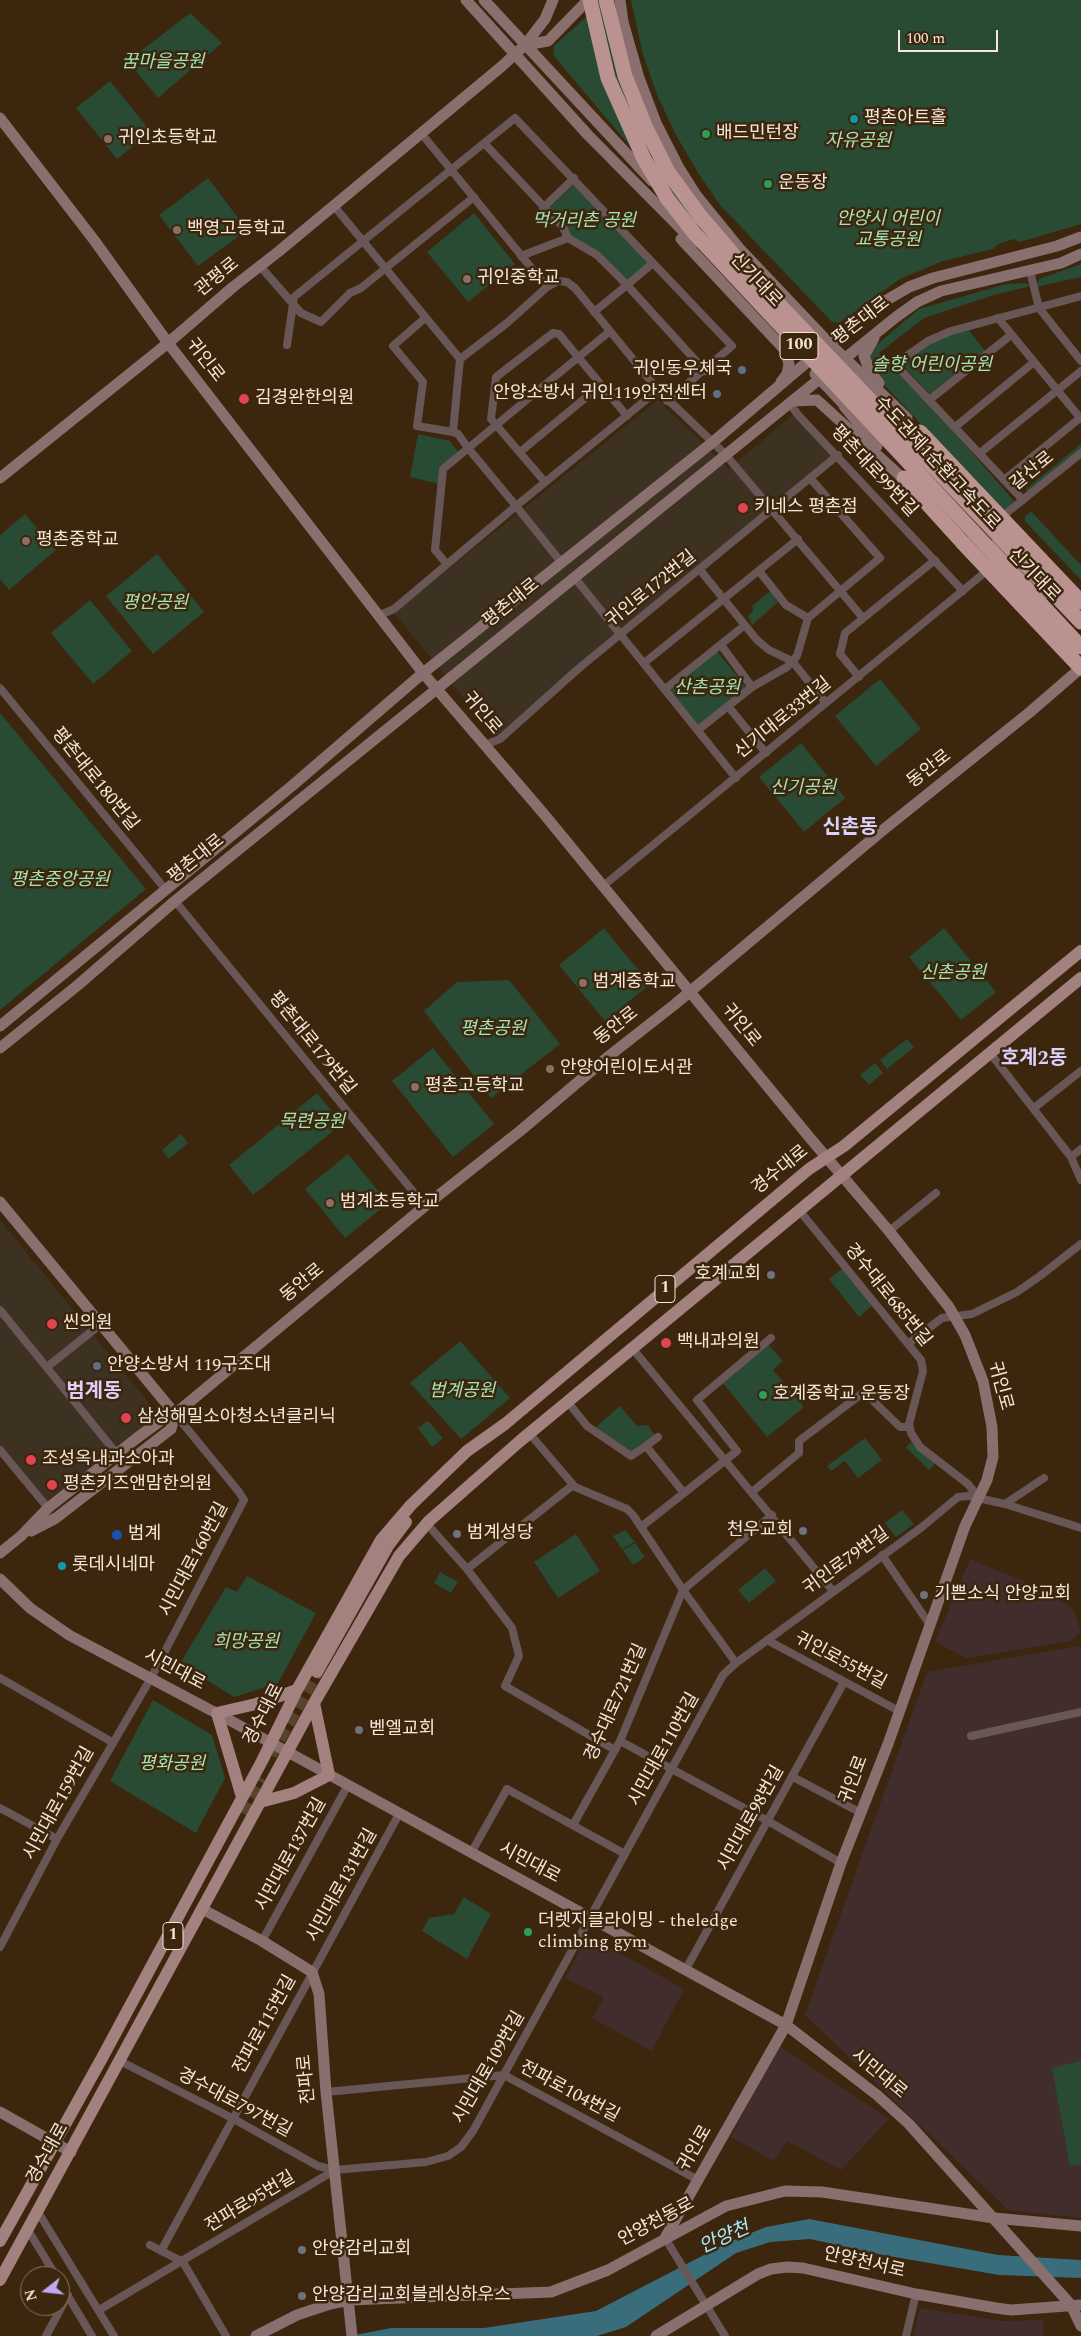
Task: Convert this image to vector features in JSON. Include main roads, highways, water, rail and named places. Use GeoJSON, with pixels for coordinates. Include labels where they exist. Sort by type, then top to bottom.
{"type":"FeatureCollection","features":[{"type":"Feature","properties":{"kind":"highway","name":"수도권제1순환고속도로"},"geometry":{"type":"LineString","coordinates":[[589,0],[608,78],[644,159],[667,198],[701,241],[1081,647]]}},
{"type":"Feature","properties":{"kind":"highway","name":"수도권제1순환고속도로"},"geometry":{"type":"LineString","coordinates":[[606,0],[625,76],[644,126],[668,172],[700,216],[749,273],[1081,622]]}},
{"type":"Feature","properties":{"kind":"highway"},"geometry":{"type":"LineString","coordinates":[[920,432],[998,511],[1081,602]]}},
{"type":"Feature","properties":{"kind":"highway"},"geometry":{"type":"LineString","coordinates":[[904,478],[1080,672]]}},
{"type":"Feature","properties":{"kind":"main road","name":"경수대로"},"geometry":{"type":"LineString","coordinates":[[0,2241],[102,2058],[242,1797],[297,1690],[381,1540],[411,1505],[467,1452],[505,1424],[809,1169],[844,1146],[1081,951]]}},
{"type":"Feature","properties":{"kind":"main road","name":"경수대로"},"geometry":{"type":"LineString","coordinates":[[505,1424],[416,1510],[388,1546],[320,1674],[395,1552],[424,1518],[471,1477],[567,1402],[1081,978]]}},
{"type":"Feature","properties":{"kind":"main road","name":"경수대로"},"geometry":{"type":"LineString","coordinates":[[0,2280],[314,1703],[399,1556],[427,1524],[524,1437]]}},
{"type":"Feature","properties":{"kind":"main road"},"geometry":{"type":"LineString","coordinates":[[242,1797],[217,1713],[256,1704],[297,1690]]}},
{"type":"Feature","properties":{"kind":"main road"},"geometry":{"type":"LineString","coordinates":[[260,1802],[294,1793],[329,1775],[314,1703]]}},
{"type":"Feature","properties":{"kind":"main road","name":"경수대로"},"geometry":{"type":"LineString","coordinates":[[102,2058],[155,1970],[243,1813],[162,1973],[130,2044]]}},
{"type":"Feature","properties":{"kind":"water"},"geometry":{"type":"Polygon","coordinates":[[[809,2219],[998,2255],[1081,2260],[1081,2278],[999,2275],[883,2255],[810,2239],[770,2242],[736,2253],[626,2327],[597,2336],[350,2336],[391,2328],[484,2328],[596,2311],[729,2242],[766,2227],[809,2219]]]}},
{"type":"Feature","properties":{"kind":"tunnel"},"geometry":{"type":"LineString","coordinates":[[271,1755],[317,1672]]}},
{"type":"Feature","properties":{"kind":"tunnel"},"geometry":{"type":"LineString","coordinates":[[246,1815],[265,1780]]}},
{"type":"Feature","properties":{"kind":"place","name":"평촌아트홀"},"geometry":{"type":"Point","coordinates":[854,119]}},
{"type":"Feature","properties":{"kind":"place","name":"배드민턴장"},"geometry":{"type":"Point","coordinates":[706,134]}},
{"type":"Feature","properties":{"kind":"place","name":"귀인초등학교"},"geometry":{"type":"Point","coordinates":[108,139]}},
{"type":"Feature","properties":{"kind":"place","name":"운동장"},"geometry":{"type":"Point","coordinates":[768,184]}},
{"type":"Feature","properties":{"kind":"place","name":"백영고등학교"},"geometry":{"type":"Point","coordinates":[177,230]}},
{"type":"Feature","properties":{"kind":"place","name":"귀인중학교"},"geometry":{"type":"Point","coordinates":[467,279]}},
{"type":"Feature","properties":{"kind":"place","name":"귀인동우체국"},"geometry":{"type":"Point","coordinates":[742,370]}},
{"type":"Feature","properties":{"kind":"place","name":"안양소방서 귀인119안전센터"},"geometry":{"type":"Point","coordinates":[717,394]}},
{"type":"Feature","properties":{"kind":"place","name":"김경완한의원"},"geometry":{"type":"Point","coordinates":[244,399]}},
{"type":"Feature","properties":{"kind":"place","name":"키네스 평촌점"},"geometry":{"type":"Point","coordinates":[743,508]}},
{"type":"Feature","properties":{"kind":"place","name":"평촌중학교"},"geometry":{"type":"Point","coordinates":[26,541]}},
{"type":"Feature","properties":{"kind":"place","name":"범계중학교"},"geometry":{"type":"Point","coordinates":[583,983]}},
{"type":"Feature","properties":{"kind":"place","name":"안양어린이도서관"},"geometry":{"type":"Point","coordinates":[550,1069]}},
{"type":"Feature","properties":{"kind":"place","name":"평촌고등학교"},"geometry":{"type":"Point","coordinates":[415,1087]}},
{"type":"Feature","properties":{"kind":"place","name":"범계초등학교"},"geometry":{"type":"Point","coordinates":[330,1203]}},
{"type":"Feature","properties":{"kind":"place","name":"호계교회"},"geometry":{"type":"Point","coordinates":[771,1275]}},
{"type":"Feature","properties":{"kind":"place","name":"씬의원"},"geometry":{"type":"Point","coordinates":[52,1324]}},
{"type":"Feature","properties":{"kind":"place","name":"백내과의원"},"geometry":{"type":"Point","coordinates":[666,1343]}},
{"type":"Feature","properties":{"kind":"place","name":"안양소방서 119구조대"},"geometry":{"type":"Point","coordinates":[97,1366]}},
{"type":"Feature","properties":{"kind":"place","name":"호계중학교 운동장"},"geometry":{"type":"Point","coordinates":[763,1395]}},
{"type":"Feature","properties":{"kind":"place","name":"삼성해밀소아청소년클리닉"},"geometry":{"type":"Point","coordinates":[126,1418]}},
{"type":"Feature","properties":{"kind":"place","name":"조성옥내과소아과"},"geometry":{"type":"Point","coordinates":[31,1460]}},
{"type":"Feature","properties":{"kind":"place","name":"평촌키즈앤맘한의원"},"geometry":{"type":"Point","coordinates":[52,1485]}},
{"type":"Feature","properties":{"kind":"place","name":"천우교회"},"geometry":{"type":"Point","coordinates":[803,1531]}},
{"type":"Feature","properties":{"kind":"place","name":"범계성당"},"geometry":{"type":"Point","coordinates":[457,1534]}},
{"type":"Feature","properties":{"kind":"place","name":"범계"},"geometry":{"type":"Point","coordinates":[117,1535]}},
{"type":"Feature","properties":{"kind":"place","name":"롯데시네마"},"geometry":{"type":"Point","coordinates":[62,1566]}},
{"type":"Feature","properties":{"kind":"place","name":"기쁜소식 안양교회"},"geometry":{"type":"Point","coordinates":[924,1595]}},
{"type":"Feature","properties":{"kind":"place","name":"벧엘교회"},"geometry":{"type":"Point","coordinates":[359,1730]}},
{"type":"Feature","properties":{"kind":"place","name":"더렛지클라이밍 - theledge climbing gym"},"geometry":{"type":"Point","coordinates":[528,1932]}},
{"type":"Feature","properties":{"kind":"place","name":"안양감리교회"},"geometry":{"type":"Point","coordinates":[302,2250]}},
{"type":"Feature","properties":{"kind":"place","name":"안양감리교회블레싱하우스"},"geometry":{"type":"Point","coordinates":[302,2296]}},
{"type":"Feature","properties":{"kind":"district","name":"신촌동"},"geometry":{"type":"Point","coordinates":[850,829]}},
{"type":"Feature","properties":{"kind":"district","name":"호계2동"},"geometry":{"type":"Point","coordinates":[1034,1060]}},
{"type":"Feature","properties":{"kind":"district","name":"범계동"},"geometry":{"type":"Point","coordinates":[94,1393]}},
{"type":"Feature","properties":{"kind":"park label","name":"꿈마을공원"},"geometry":{"type":"Point","coordinates":[163,63]}},
{"type":"Feature","properties":{"kind":"park label","name":"자유공원"},"geometry":{"type":"Point","coordinates":[858,142]}},
{"type":"Feature","properties":{"kind":"park label","name":"먹거리촌 공원"},"geometry":{"type":"Point","coordinates":[584,222]}},
{"type":"Feature","properties":{"kind":"park label","name":"안양시 어린이 교통공원"},"geometry":{"type":"Point","coordinates":[888,230]}},
{"type":"Feature","properties":{"kind":"park label","name":"솔향 어린이공원"},"geometry":{"type":"Point","coordinates":[932,366]}},
{"type":"Feature","properties":{"kind":"park label","name":"평안공원"},"geometry":{"type":"Point","coordinates":[155,604]}},
{"type":"Feature","properties":{"kind":"park label","name":"산촌공원"},"geometry":{"type":"Point","coordinates":[707,689]}},
{"type":"Feature","properties":{"kind":"park label","name":"신기공원"},"geometry":{"type":"Point","coordinates":[803,789]}},
{"type":"Feature","properties":{"kind":"park label","name":"평촌중앙공원"},"geometry":{"type":"Point","coordinates":[60,881]}},
{"type":"Feature","properties":{"kind":"park label","name":"신촌공원"},"geometry":{"type":"Point","coordinates":[953,974]}},
{"type":"Feature","properties":{"kind":"park label","name":"평촌공원"},"geometry":{"type":"Point","coordinates":[493,1030]}},
{"type":"Feature","properties":{"kind":"park label","name":"목련공원"},"geometry":{"type":"Point","coordinates":[312,1123]}},
{"type":"Feature","properties":{"kind":"park label","name":"범계공원"},"geometry":{"type":"Point","coordinates":[462,1392]}},
{"type":"Feature","properties":{"kind":"park label","name":"희망공원"},"geometry":{"type":"Point","coordinates":[246,1643]}},
{"type":"Feature","properties":{"kind":"park label","name":"평화공원"},"geometry":{"type":"Point","coordinates":[172,1765]}},
{"type":"Feature","properties":{"kind":"water label","name":"안양천"},"geometry":{"type":"Point","coordinates":[725,2239]}}]}
